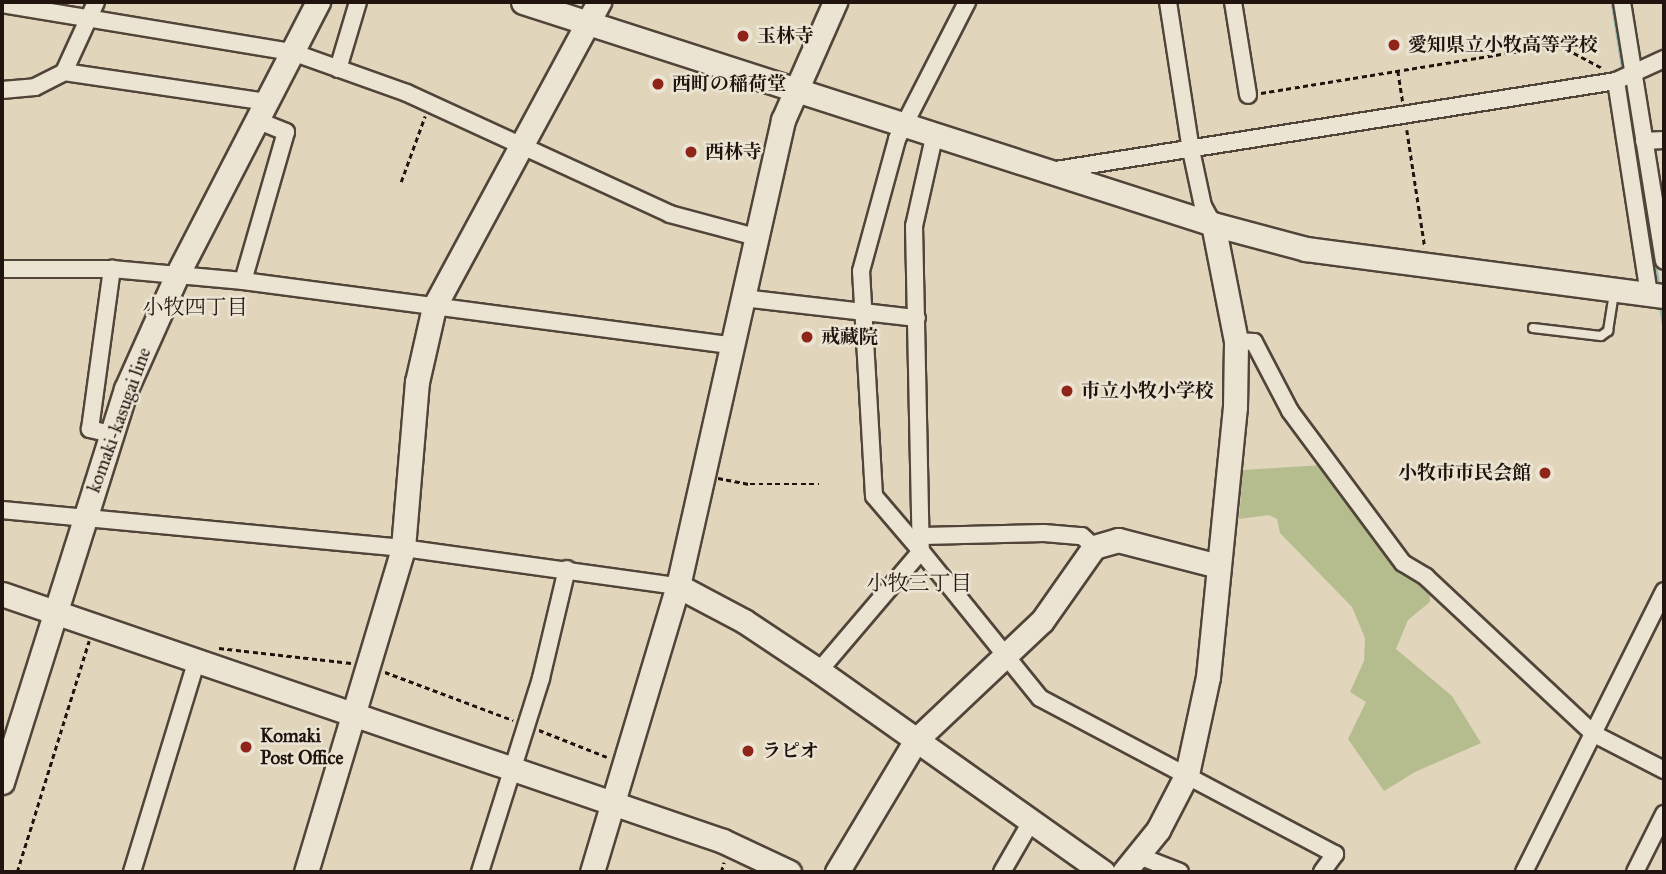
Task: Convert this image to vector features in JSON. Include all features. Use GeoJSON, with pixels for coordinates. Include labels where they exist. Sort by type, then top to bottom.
{"type":"FeatureCollection","features":[{"type":"Feature","properties":{"kind":"street"},"geometry":{"type":"LineString","coordinates":[[64,72],[96,2]]}},
{"type":"Feature","properties":{"kind":"street","name":"komaki-kasugai line"},"geometry":{"type":"LineString","coordinates":[[2,782],[111,434],[177,275],[318,2]]}},
{"type":"Feature","properties":{"kind":"street"},"geometry":{"type":"LineString","coordinates":[[338,69],[358,2]]}},
{"type":"Feature","properties":{"kind":"street"},"geometry":{"type":"LineString","coordinates":[[523,2],[594,12],[794,90],[1213,224],[1306,249],[1658,295],[1616,81]]}},
{"type":"Feature","properties":{"kind":"street"},"geometry":{"type":"LineString","coordinates":[[592,872],[678,586],[756,237],[794,90],[835,2]]}},
{"type":"Feature","properties":{"kind":"street"},"geometry":{"type":"LineString","coordinates":[[967,2],[904,123],[861,271],[874,496],[922,544],[1003,654],[1040,698],[1335,854],[1322,872]]}},
{"type":"Feature","properties":{"kind":"street"},"geometry":{"type":"LineString","coordinates":[[1168,2],[1191,150],[1203,206],[1213,224],[1236,341],[1235,407],[1203,710],[1187,774],[1132,864],[1180,872]]}},
{"type":"Feature","properties":{"kind":"street"},"geometry":{"type":"LineString","coordinates":[[1233,2],[1248,95]]}},
{"type":"Feature","properties":{"kind":"street"},"geometry":{"type":"LineString","coordinates":[[1622,2],[1664,261]]}},
{"type":"Feature","properties":{"kind":"street"},"geometry":{"type":"LineString","coordinates":[[2,4],[292,52],[429,104],[670,214],[756,237]]}},
{"type":"Feature","properties":{"kind":"street"},"geometry":{"type":"LineString","coordinates":[[306,872],[356,714],[403,548],[416,382],[434,307],[594,12]]}},
{"type":"Feature","properties":{"kind":"street"},"geometry":{"type":"LineString","coordinates":[[1051,171],[1616,81],[1634,76],[1664,59]]}},
{"type":"Feature","properties":{"kind":"street"},"geometry":{"type":"LineString","coordinates":[[2,90],[35,87],[64,72],[263,111],[286,132],[243,281]]}},
{"type":"Feature","properties":{"kind":"street"},"geometry":{"type":"LineString","coordinates":[[819,671],[922,544],[914,226],[935,133]]}},
{"type":"Feature","properties":{"kind":"street"},"geometry":{"type":"LineString","coordinates":[[1644,141],[1664,140]]}},
{"type":"Feature","properties":{"kind":"street"},"geometry":{"type":"LineString","coordinates":[[2,269],[112,269],[243,281],[732,345]]}},
{"type":"Feature","properties":{"kind":"street"},"geometry":{"type":"LineString","coordinates":[[111,434],[90,429],[112,269]]}},
{"type":"Feature","properties":{"kind":"street"},"geometry":{"type":"LineString","coordinates":[[743,298],[862,314],[917,318]]}},
{"type":"Feature","properties":{"kind":"street"},"geometry":{"type":"LineString","coordinates":[[1236,341],[1254,342],[1290,411],[1403,563],[1426,578],[1594,734],[1664,770]]}},
{"type":"Feature","properties":{"kind":"street"},"geometry":{"type":"LineString","coordinates":[[2,510],[403,548],[678,586],[744,621],[819,671],[1103,872]]}},
{"type":"Feature","properties":{"kind":"street"},"geometry":{"type":"LineString","coordinates":[[922,544],[1044,533],[1083,536],[1094,547]]}},
{"type":"Feature","properties":{"kind":"street"},"geometry":{"type":"LineString","coordinates":[[837,872],[916,740],[1050,612],[1094,547],[1118,540],[1218,566]]}},
{"type":"Feature","properties":{"kind":"street"},"geometry":{"type":"LineString","coordinates":[[480,872],[526,725],[567,569]]}},
{"type":"Feature","properties":{"kind":"street"},"geometry":{"type":"LineString","coordinates":[[1524,872],[1660,611],[1664,591]]}},
{"type":"Feature","properties":{"kind":"street"},"geometry":{"type":"LineString","coordinates":[[2,594],[723,841],[789,872]]}},
{"type":"Feature","properties":{"kind":"street"},"geometry":{"type":"LineString","coordinates":[[132,872],[203,662]]}},
{"type":"Feature","properties":{"kind":"street"},"geometry":{"type":"LineString","coordinates":[[1635,872],[1664,814]]}},
{"type":"Feature","properties":{"kind":"street"},"geometry":{"type":"LineString","coordinates":[[1002,872],[1032,820]]}},
{"type":"Feature","properties":{"kind":"lane"},"geometry":{"type":"LineString","coordinates":[[1533,328],[1601,336],[1608,331],[1615,290]]}},
{"type":"Feature","properties":{"kind":"path"},"geometry":{"type":"LineString","coordinates":[[1248,95],[1559,45],[1615,74],[1616,81]]}},
{"type":"Feature","properties":{"kind":"path"},"geometry":{"type":"LineString","coordinates":[[1398,71],[1426,251]]}},
{"type":"Feature","properties":{"kind":"path"},"geometry":{"type":"LineString","coordinates":[[401,182],[429,104]]}},
{"type":"Feature","properties":{"kind":"path"},"geometry":{"type":"LineString","coordinates":[[703,475],[750,484],[820,484]]}},
{"type":"Feature","properties":{"kind":"path"},"geometry":{"type":"LineString","coordinates":[[17,872],[94,624]]}},
{"type":"Feature","properties":{"kind":"path"},"geometry":{"type":"LineString","coordinates":[[203,662],[215,648],[369,667],[624,764]]}},
{"type":"Feature","properties":{"kind":"green space"},"geometry":{"type":"Polygon","coordinates":[[[1323,465],[1429,583],[1430,602],[1408,620],[1396,649],[1452,696],[1481,743],[1415,772],[1384,791],[1348,739],[1366,702],[1350,692],[1364,661],[1365,638],[1352,607],[1280,533],[1277,519],[1269,515],[1239,519],[1243,470],[1323,465]]]}},
{"type":"Feature","properties":{"kind":"waterway"},"geometry":{"type":"LineString","coordinates":[[1613,2],[1624,72]]}},
{"type":"Feature","properties":{"kind":"waterway"},"geometry":{"type":"LineString","coordinates":[[1626,83],[1659,286]]}},
{"type":"Feature","properties":{"kind":"waterway"},"geometry":{"type":"LineString","coordinates":[[1661,304],[1664,323]]}},
{"type":"Feature","properties":{"kind":"place","name":"玉林寺"},"geometry":{"type":"Point","coordinates":[743,36]}},
{"type":"Feature","properties":{"kind":"place","name":"愛知県立小牧高等学校"},"geometry":{"type":"Point","coordinates":[1394,45]}},
{"type":"Feature","properties":{"kind":"place","name":"西町の稲荷堂"},"geometry":{"type":"Point","coordinates":[658,84]}},
{"type":"Feature","properties":{"kind":"place","name":"西林寺"},"geometry":{"type":"Point","coordinates":[691,152]}},
{"type":"Feature","properties":{"kind":"place","name":"戒藏院"},"geometry":{"type":"Point","coordinates":[807,337]}},
{"type":"Feature","properties":{"kind":"place","name":"市立小牧小学校"},"geometry":{"type":"Point","coordinates":[1067,391]}},
{"type":"Feature","properties":{"kind":"place","name":"小牧市市民会館"},"geometry":{"type":"Point","coordinates":[1545,473]}},
{"type":"Feature","properties":{"kind":"place","name":"Komaki Post Office"},"geometry":{"type":"Point","coordinates":[246,747]}},
{"type":"Feature","properties":{"kind":"place","name":"ラピオ"},"geometry":{"type":"Point","coordinates":[748,751]}},
{"type":"Feature","properties":{"kind":"district","name":"小牧四丁目"},"geometry":{"type":"Point","coordinates":[195,307]}},
{"type":"Feature","properties":{"kind":"district","name":"小牧三丁目"},"geometry":{"type":"Point","coordinates":[919,583]}}]}
